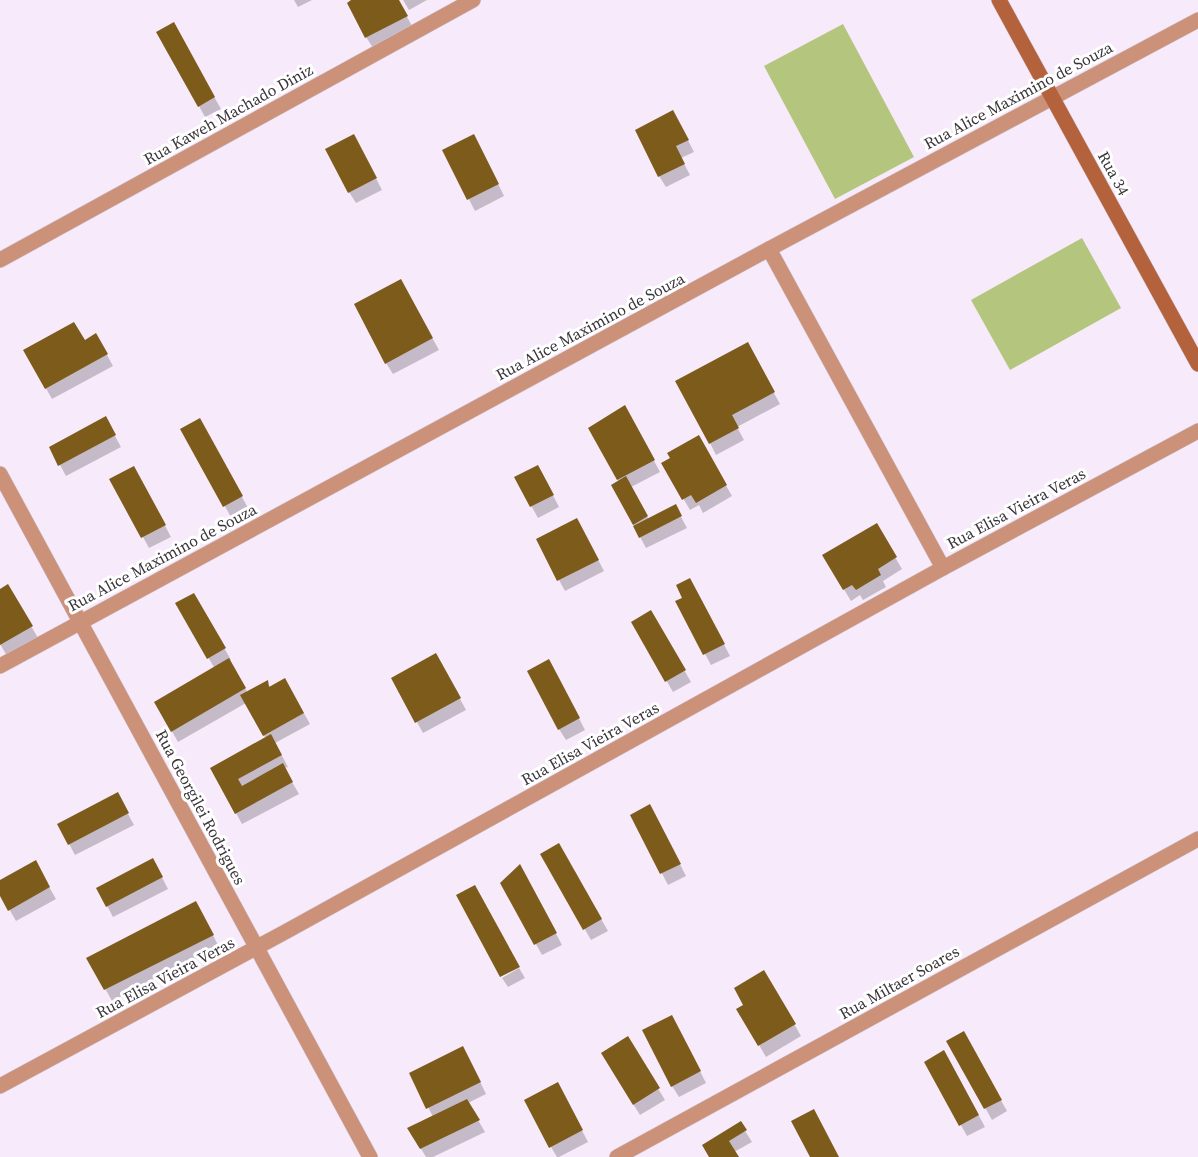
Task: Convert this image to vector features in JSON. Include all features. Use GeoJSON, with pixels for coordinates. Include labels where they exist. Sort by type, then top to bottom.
{"type":"FeatureCollection","features":[{"type":"Feature","properties":{"kind":"street","name":"Rua Kaweh Machado Diniz"},"geometry":{"type":"LineString","coordinates":[[0,260],[473,0]]}},
{"type":"Feature","properties":{"kind":"street","name":"Rua 34"},"geometry":{"type":"LineString","coordinates":[[999,0],[1198,364]]}},
{"type":"Feature","properties":{"kind":"street","name":"Rua Alice Maximino de Souza"},"geometry":{"type":"LineString","coordinates":[[0,666],[769,249],[1198,20]]}},
{"type":"Feature","properties":{"kind":"street"},"geometry":{"type":"LineString","coordinates":[[769,249],[943,568]]}},
{"type":"Feature","properties":{"kind":"street","name":"Rua Elisa Vieira Veras"},"geometry":{"type":"LineString","coordinates":[[0,1086],[256,948],[943,568],[1198,431]]}},
{"type":"Feature","properties":{"kind":"street","name":"Rua Georgilei Rodrigues"},"geometry":{"type":"LineString","coordinates":[[0,474],[370,1157]]}},
{"type":"Feature","properties":{"kind":"street","name":"Rua Miltaer Soares"},"geometry":{"type":"LineString","coordinates":[[617,1157],[1198,839]]}},
{"type":"Feature","properties":{"kind":"green space"},"geometry":{"type":"Polygon","coordinates":[[[843,24],[914,157],[835,199],[764,66],[843,24]]]}},
{"type":"Feature","properties":{"kind":"green space"},"geometry":{"type":"Polygon","coordinates":[[[1082,238],[1121,308],[1010,370],[971,300],[1082,238]]]}},
{"type":"Feature","properties":{"kind":"building"},"geometry":{"type":"Polygon","coordinates":[[[351,0],[399,0],[408,16],[365,38],[347,3],[351,0]]]}},
{"type":"Feature","properties":{"kind":"building"},"geometry":{"type":"Polygon","coordinates":[[[174,22],[215,97],[198,107],[156,32],[174,22]]]}},
{"type":"Feature","properties":{"kind":"building"},"geometry":{"type":"Polygon","coordinates":[[[673,110],[689,140],[676,146],[685,164],[658,177],[635,130],[673,110]]]}},
{"type":"Feature","properties":{"kind":"building"},"geometry":{"type":"Polygon","coordinates":[[[354,134],[377,178],[348,193],[325,149],[354,134]]]}},
{"type":"Feature","properties":{"kind":"building"},"geometry":{"type":"Polygon","coordinates":[[[474,134],[499,184],[467,200],[442,150],[474,134]]]}},
{"type":"Feature","properties":{"kind":"building"},"geometry":{"type":"Polygon","coordinates":[[[401,279],[433,338],[385,364],[354,304],[401,279]]]}},
{"type":"Feature","properties":{"kind":"building"},"geometry":{"type":"Polygon","coordinates":[[[74,322],[85,340],[96,333],[108,354],[45,389],[23,350],[74,322]]]}},
{"type":"Feature","properties":{"kind":"building"},"geometry":{"type":"Polygon","coordinates":[[[748,342],[775,392],[732,415],[739,428],[709,444],[675,381],[748,342]]]}},
{"type":"Feature","properties":{"kind":"building"},"geometry":{"type":"Polygon","coordinates":[[[625,405],[655,460],[617,480],[588,428],[625,405]]]}},
{"type":"Feature","properties":{"kind":"building"},"geometry":{"type":"Polygon","coordinates":[[[106,416],[116,435],[58,466],[49,447],[106,416]]]}},
{"type":"Feature","properties":{"kind":"building"},"geometry":{"type":"Polygon","coordinates":[[[200,418],[243,496],[223,507],[180,429],[200,418]]]}},
{"type":"Feature","properties":{"kind":"building"},"geometry":{"type":"Polygon","coordinates":[[[699,435],[727,485],[696,503],[691,495],[682,500],[661,463],[670,458],[667,453],[699,435]]]}},
{"type":"Feature","properties":{"kind":"building"},"geometry":{"type":"Polygon","coordinates":[[[538,465],[554,495],[530,507],[514,477],[538,465]]]}},
{"type":"Feature","properties":{"kind":"building"},"geometry":{"type":"Polygon","coordinates":[[[134,466],[166,525],[141,538],[109,479],[134,466]]]}},
{"type":"Feature","properties":{"kind":"building"},"geometry":{"type":"Polygon","coordinates":[[[626,476],[648,516],[633,525],[611,485],[626,476]]]}},
{"type":"Feature","properties":{"kind":"building"},"geometry":{"type":"Polygon","coordinates":[[[676,504],[682,516],[639,538],[633,526],[676,504]]]}},
{"type":"Feature","properties":{"kind":"building"},"geometry":{"type":"Polygon","coordinates":[[[577,518],[599,560],[557,581],[536,539],[577,518]]]}},
{"type":"Feature","properties":{"kind":"building"},"geometry":{"type":"Polygon","coordinates":[[[877,523],[897,557],[878,569],[881,575],[856,590],[852,585],[843,590],[822,555],[877,523]]]}},
{"type":"Feature","properties":{"kind":"building"},"geometry":{"type":"Polygon","coordinates":[[[690,578],[725,644],[703,655],[675,601],[682,598],[676,585],[690,578]]]}},
{"type":"Feature","properties":{"kind":"building"},"geometry":{"type":"Polygon","coordinates":[[[8,584],[33,626],[0,645],[0,589],[8,584]]]}},
{"type":"Feature","properties":{"kind":"building"},"geometry":{"type":"Polygon","coordinates":[[[194,593],[226,648],[207,659],[175,603],[194,593]]]}},
{"type":"Feature","properties":{"kind":"building"},"geometry":{"type":"Polygon","coordinates":[[[651,610],[686,670],[665,682],[631,622],[651,610]]]}},
{"type":"Feature","properties":{"kind":"building"},"geometry":{"type":"Polygon","coordinates":[[[436,653],[461,698],[415,723],[391,678],[436,653]]]}},
{"type":"Feature","properties":{"kind":"building"},"geometry":{"type":"Polygon","coordinates":[[[229,658],[246,688],[171,732],[154,702],[229,658]]]}},
{"type":"Feature","properties":{"kind":"building"},"geometry":{"type":"Polygon","coordinates":[[[549,659],[580,718],[558,730],[527,671],[549,659]]]}},
{"type":"Feature","properties":{"kind":"building"},"geometry":{"type":"Polygon","coordinates":[[[285,678],[304,713],[263,736],[240,695],[268,680],[269,687],[285,678]]]}},
{"type":"Feature","properties":{"kind":"building"},"geometry":{"type":"Polygon","coordinates":[[[271,734],[282,755],[238,779],[242,786],[283,763],[293,782],[235,814],[210,768],[271,734]]]}},
{"type":"Feature","properties":{"kind":"building"},"geometry":{"type":"Polygon","coordinates":[[[118,792],[129,813],[68,845],[57,824],[118,792]]]}},
{"type":"Feature","properties":{"kind":"building"},"geometry":{"type":"Polygon","coordinates":[[[650,804],[681,864],[660,874],[630,815],[650,804]]]}},
{"type":"Feature","properties":{"kind":"building"},"geometry":{"type":"Polygon","coordinates":[[[559,843],[602,919],[583,930],[540,854],[559,843]]]}},
{"type":"Feature","properties":{"kind":"building"},"geometry":{"type":"Polygon","coordinates":[[[153,858],[163,877],[106,907],[96,888],[153,858]]]}},
{"type":"Feature","properties":{"kind":"building"},"geometry":{"type":"Polygon","coordinates":[[[36,860],[50,887],[8,911],[0,896],[0,880],[36,860]]]}},
{"type":"Feature","properties":{"kind":"building"},"geometry":{"type":"Polygon","coordinates":[[[520,864],[557,933],[534,945],[500,883],[520,864]]]}},
{"type":"Feature","properties":{"kind":"building"},"geometry":{"type":"Polygon","coordinates":[[[475,885],[520,967],[500,977],[456,895],[475,885]]]}},
{"type":"Feature","properties":{"kind":"building"},"geometry":{"type":"Polygon","coordinates":[[[196,901],[214,935],[104,990],[86,958],[196,901]]]}},
{"type":"Feature","properties":{"kind":"building"},"geometry":{"type":"Polygon","coordinates":[[[764,970],[796,1024],[758,1046],[736,1009],[743,1005],[734,988],[764,970]]]}},
{"type":"Feature","properties":{"kind":"building"},"geometry":{"type":"Polygon","coordinates":[[[672,1015],[701,1071],[671,1087],[642,1030],[672,1015]]]}},
{"type":"Feature","properties":{"kind":"building"},"geometry":{"type":"Polygon","coordinates":[[[964,1031],[1002,1100],[984,1109],[946,1041],[964,1031]]]}},
{"type":"Feature","properties":{"kind":"building"},"geometry":{"type":"Polygon","coordinates":[[[628,1036],[660,1088],[633,1105],[601,1053],[628,1036]]]}},
{"type":"Feature","properties":{"kind":"building"},"geometry":{"type":"Polygon","coordinates":[[[463,1046],[481,1082],[426,1109],[409,1073],[463,1046]]]}},
{"type":"Feature","properties":{"kind":"building"},"geometry":{"type":"Polygon","coordinates":[[[944,1050],[979,1115],[959,1126],[924,1062],[944,1050]]]}},
{"type":"Feature","properties":{"kind":"building"},"geometry":{"type":"Polygon","coordinates":[[[558,1082],[583,1130],[549,1148],[524,1100],[558,1082]]]}},
{"type":"Feature","properties":{"kind":"building"},"geometry":{"type":"Polygon","coordinates":[[[467,1099],[480,1120],[420,1149],[407,1128],[467,1099]]]}},
{"type":"Feature","properties":{"kind":"building"},"geometry":{"type":"Polygon","coordinates":[[[814,1109],[839,1157],[810,1157],[791,1121],[814,1109]]]}},
{"type":"Feature","properties":{"kind":"building"},"geometry":{"type":"Polygon","coordinates":[[[741,1121],[747,1130],[729,1141],[739,1157],[709,1157],[702,1145],[741,1121]]]}}]}
